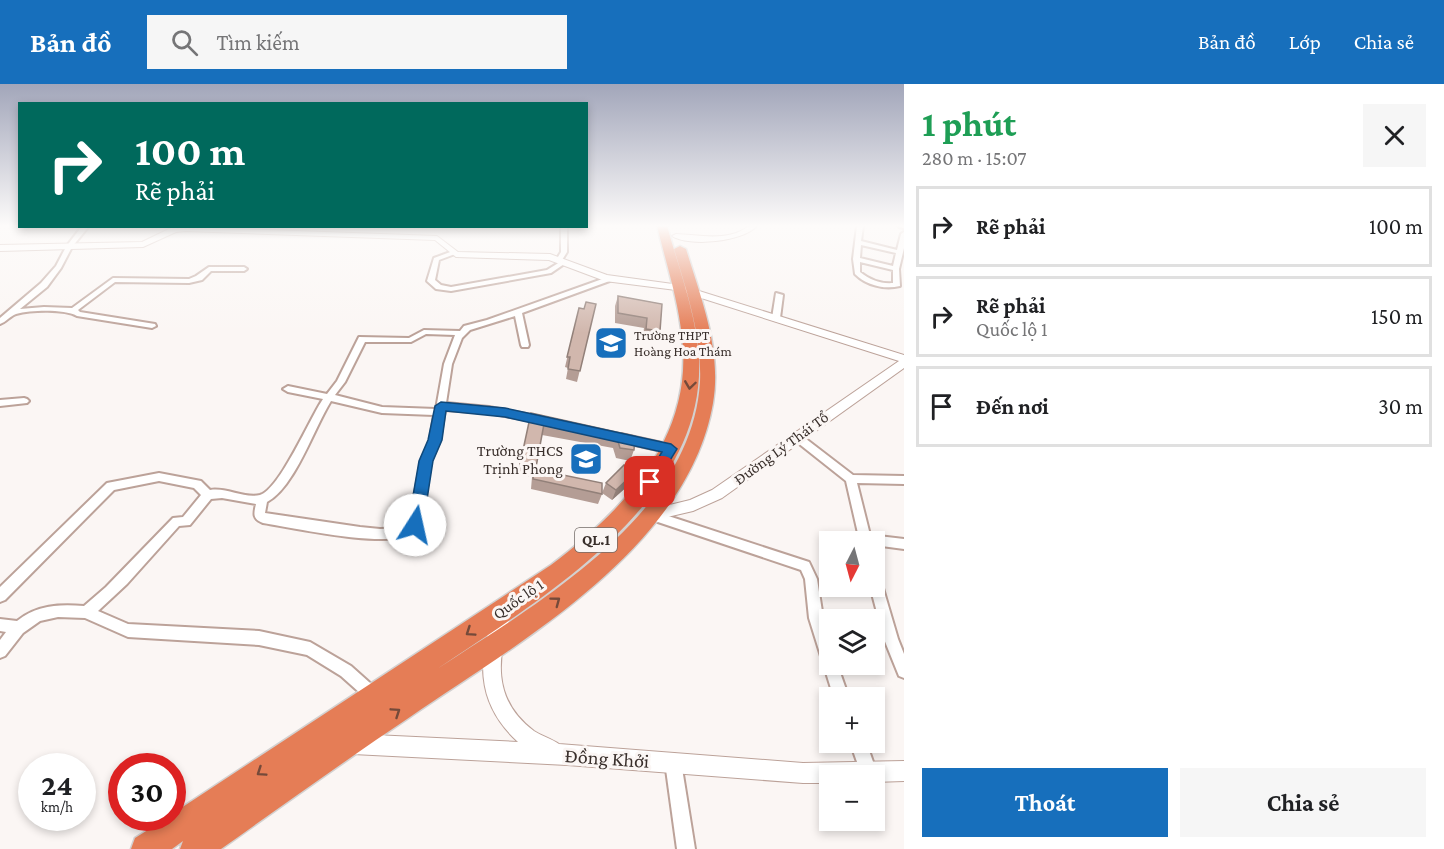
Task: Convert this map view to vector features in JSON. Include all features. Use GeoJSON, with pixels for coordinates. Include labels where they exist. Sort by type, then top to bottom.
{"type":"FeatureCollection","features":[{"type":"Feature","properties":{"kind":"highway","name":"Quốc lộ 1"},"geometry":{"type":"LineString","coordinates":[[195,849],[493,646],[582,582],[650,515],[690,455],[705,406],[708,383],[707,347],[685,289],[678,262]]}},
{"type":"Feature","properties":{"kind":"highway","name":"Quốc lộ 1"},"geometry":{"type":"LineString","coordinates":[[146,849],[504,609],[568,563],[621,517],[642,493],[671,449],[688,402],[692,361],[685,289]]}},
{"type":"Feature","properties":{"kind":"street"},"geometry":{"type":"LineString","coordinates":[[0,322],[15,312],[44,285],[62,262]]}},
{"type":"Feature","properties":{"kind":"street"},"geometry":{"type":"LineString","coordinates":[[435,262],[431,281],[439,287],[451,289],[549,272],[560,262]]}},
{"type":"Feature","properties":{"kind":"street"},"geometry":{"type":"LineString","coordinates":[[563,262],[611,279],[685,289],[904,361]]}},
{"type":"Feature","properties":{"kind":"street"},"geometry":{"type":"LineString","coordinates":[[856,262],[860,277],[890,286],[897,284],[897,262]]}},
{"type":"Feature","properties":{"kind":"street"},"geometry":{"type":"LineString","coordinates":[[863,262],[896,269]]}},
{"type":"Feature","properties":{"kind":"street"},"geometry":{"type":"LineString","coordinates":[[15,312],[44,309],[74,310],[113,280],[189,281],[199,278],[209,269],[244,269]]}},
{"type":"Feature","properties":{"kind":"street"},"geometry":{"type":"LineString","coordinates":[[86,612],[112,592],[150,547],[177,521],[186,522],[208,495],[224,493],[262,499],[274,494],[283,482],[316,415],[341,382],[362,339],[411,340],[423,332],[460,333],[470,327],[611,279]]}},
{"type":"Feature","properties":{"kind":"street"},"geometry":{"type":"LineString","coordinates":[[776,318],[779,295]]}},
{"type":"Feature","properties":{"kind":"street"},"geometry":{"type":"LineString","coordinates":[[74,310],[77,314],[152,326]]}},
{"type":"Feature","properties":{"kind":"street"},"geometry":{"type":"LineString","coordinates":[[518,312],[525,345]]}},
{"type":"Feature","properties":{"kind":"street"},"geometry":{"type":"LineString","coordinates":[[262,499],[259,515],[263,518],[334,529],[392,534],[409,532],[416,520],[426,461],[435,440],[448,364],[460,333]]}},
{"type":"Feature","properties":{"kind":"street","name":"Đường Lý Thái Tổ"},"geometry":{"type":"LineString","coordinates":[[650,515],[710,498],[904,361]]}},
{"type":"Feature","properties":{"kind":"street"},"geometry":{"type":"LineString","coordinates":[[288,389],[382,410],[489,410],[549,422]]}},
{"type":"Feature","properties":{"kind":"street"},"geometry":{"type":"LineString","coordinates":[[0,403],[24,401]]}},
{"type":"Feature","properties":{"kind":"street"},"geometry":{"type":"LineString","coordinates":[[604,434],[671,449]]}},
{"type":"Feature","properties":{"kind":"street"},"geometry":{"type":"LineString","coordinates":[[797,435],[851,479],[864,531]]}},
{"type":"Feature","properties":{"kind":"street"},"geometry":{"type":"LineString","coordinates":[[0,596],[111,486],[159,477],[197,484],[208,495]]}},
{"type":"Feature","properties":{"kind":"street"},"geometry":{"type":"LineString","coordinates":[[851,479],[904,480]]}},
{"type":"Feature","properties":{"kind":"street"},"geometry":{"type":"LineString","coordinates":[[650,515],[805,566],[811,579],[819,628]]}},
{"type":"Feature","properties":{"kind":"street"},"geometry":{"type":"LineString","coordinates":[[885,542],[904,544]]}},
{"type":"Feature","properties":{"kind":"street"},"geometry":{"type":"LineString","coordinates":[[879,597],[891,639],[904,671]]}},
{"type":"Feature","properties":{"kind":"street"},"geometry":{"type":"LineString","coordinates":[[0,651],[18,628],[46,612],[58,609],[86,612],[128,630],[259,638],[310,649],[346,671],[374,697]]}},
{"type":"Feature","properties":{"kind":"street"},"geometry":{"type":"LineString","coordinates":[[504,609],[493,646],[492,681],[496,695],[513,724],[525,737],[541,747],[567,755]]}},
{"type":"Feature","properties":{"kind":"street"},"geometry":{"type":"LineString","coordinates":[[0,625],[18,628]]}},
{"type":"Feature","properties":{"kind":"street","name":"Đồng Khởi"},"geometry":{"type":"LineString","coordinates":[[309,739],[347,744],[567,755],[819,773]]}},
{"type":"Feature","properties":{"kind":"street"},"geometry":{"type":"LineString","coordinates":[[673,762],[686,849]]}},
{"type":"Feature","properties":{"kind":"street","name":"Đồng Khởi"},"geometry":{"type":"LineString","coordinates":[[885,772],[904,771]]}},
{"type":"Feature","properties":{"kind":"building"},"geometry":{"type":"Polygon","coordinates":[[[618,296],[662,304],[660,331],[646,329],[647,318],[618,313],[618,296]]]}},
{"type":"Feature","properties":{"kind":"building"},"geometry":{"type":"Polygon","coordinates":[[[586,302],[596,304],[580,371],[568,369],[570,357],[567,357],[579,308],[584,309],[586,302]]]}},
{"type":"Feature","properties":{"kind":"building"},"geometry":{"type":"Polygon","coordinates":[[[531,413],[635,436],[634,450],[620,448],[617,438],[544,424],[536,467],[520,464],[531,413]]]}},
{"type":"Feature","properties":{"kind":"building"},"geometry":{"type":"Polygon","coordinates":[[[624,465],[635,472],[616,490],[606,483],[624,465]]]}},
{"type":"Feature","properties":{"kind":"building"},"geometry":{"type":"Polygon","coordinates":[[[534,469],[602,483],[602,494],[533,479],[534,469]]]}},
{"type":"Feature","properties":{"kind":"place","name":"Trường THPT Hoàng Hoa Thám"},"geometry":{"type":"Point","coordinates":[611,343]}},
{"type":"Feature","properties":{"kind":"place","name":"Trường THCS Trịnh Phong"},"geometry":{"type":"Point","coordinates":[586,459]}},
{"type":"Feature","properties":{"kind":"route"},"geometry":{"type":"LineString","coordinates":[[415,525],[426,461],[435,440],[441,406],[483,409],[538,419],[671,449],[650,482]]}}]}
